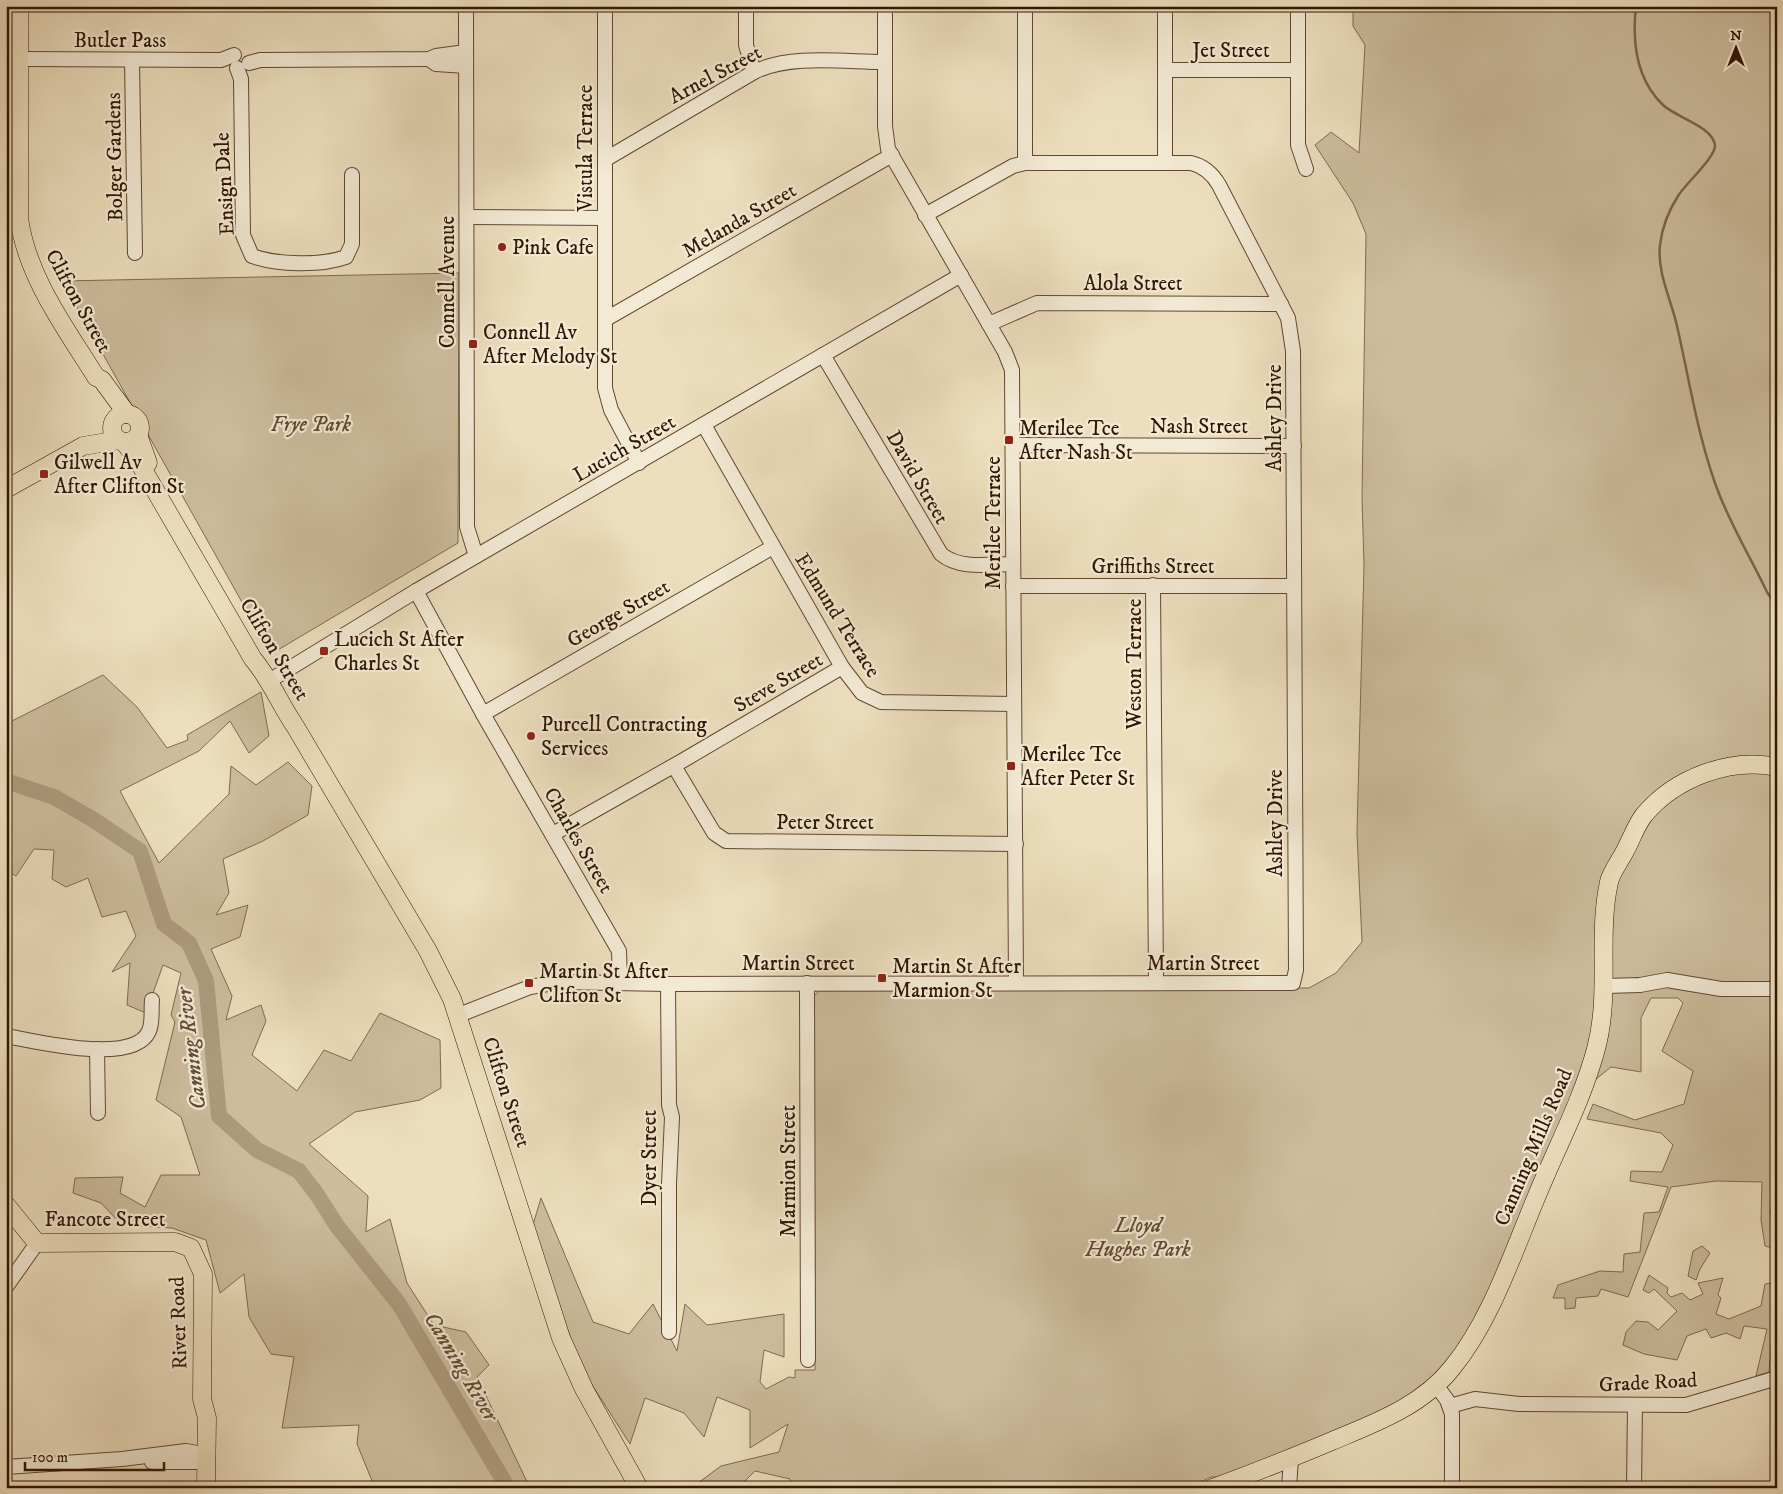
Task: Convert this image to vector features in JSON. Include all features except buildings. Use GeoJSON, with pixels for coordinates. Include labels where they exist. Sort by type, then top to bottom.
{"type":"FeatureCollection","features":[{"type":"Feature","properties":{"kind":"main road","name":"Clifton Street"},"geometry":{"type":"LineString","coordinates":[[19,6],[19,218],[22,238],[35,275],[96,378],[95,384],[123,429],[145,455],[157,480],[270,676],[295,726],[428,951],[459,1015],[561,1338],[584,1389],[639,1488]]}},
{"type":"Feature","properties":{"kind":"main road"},"geometry":{"type":"LineString","coordinates":[[6,489],[83,446],[123,429]]}},
{"type":"Feature","properties":{"kind":"main road","name":"Canning Mills Road"},"geometry":{"type":"LineString","coordinates":[[1213,1488],[1384,1419],[1432,1388],[1450,1371],[1471,1344],[1495,1294],[1575,1108],[1596,1050],[1602,1022],[1605,986],[1605,915],[1609,880],[1643,816],[1666,794],[1705,773],[1734,766],[1763,764],[1777,767]]}},
{"type":"Feature","properties":{"kind":"main road","name":"Fancote Street"},"geometry":{"type":"LineString","coordinates":[[6,1205],[36,1243],[175,1242],[190,1248]]}},
{"type":"Feature","properties":{"kind":"main road","name":"River Road"},"geometry":{"type":"LineString","coordinates":[[190,1248],[203,1274],[202,1399],[207,1418],[196,1488]]}},
{"type":"Feature","properties":{"kind":"main road","name":"River Road"},"geometry":{"type":"LineString","coordinates":[[200,1458],[206,1488]]}},
{"type":"Feature","properties":{"kind":"street","name":"Connell Avenue"},"geometry":{"type":"LineString","coordinates":[[466,6],[467,527],[476,556]]}},
{"type":"Feature","properties":{"kind":"street","name":"Vistula Terrace"},"geometry":{"type":"LineString","coordinates":[[605,6],[605,388],[611,410],[639,463]]}},
{"type":"Feature","properties":{"kind":"street"},"geometry":{"type":"LineString","coordinates":[[746,6],[746,45],[754,72]]}},
{"type":"Feature","properties":{"kind":"street","name":"Merilee Terrace"},"geometry":{"type":"LineString","coordinates":[[885,6],[886,132],[892,155],[989,324],[1012,370],[1016,983]]}},
{"type":"Feature","properties":{"kind":"street"},"geometry":{"type":"LineString","coordinates":[[1026,6],[1026,163]]}},
{"type":"Feature","properties":{"kind":"street"},"geometry":{"type":"LineString","coordinates":[[1165,6],[1166,163]]}},
{"type":"Feature","properties":{"kind":"street"},"geometry":{"type":"LineString","coordinates":[[1298,6],[1298,145],[1306,169]]}},
{"type":"Feature","properties":{"kind":"street","name":"Butler Pass"},"geometry":{"type":"LineString","coordinates":[[19,59],[221,60],[244,64],[429,59],[436,56],[466,59]]}},
{"type":"Feature","properties":{"kind":"street","name":"Bolger Gardens"},"geometry":{"type":"LineString","coordinates":[[132,60],[135,252]]}},
{"type":"Feature","properties":{"kind":"street","name":"Arnel Street"},"geometry":{"type":"LineString","coordinates":[[606,159],[754,72],[781,63],[884,62]]}},
{"type":"Feature","properties":{"kind":"street","name":"Ensign Dale"},"geometry":{"type":"LineString","coordinates":[[244,64],[243,235],[252,256],[268,262],[332,262],[346,257],[352,244],[352,175]]}},
{"type":"Feature","properties":{"kind":"street","name":"Jet Street"},"geometry":{"type":"LineString","coordinates":[[1165,70],[1298,70]]}},
{"type":"Feature","properties":{"kind":"street","name":"Melanda Street"},"geometry":{"type":"LineString","coordinates":[[606,319],[892,155]]}},
{"type":"Feature","properties":{"kind":"street","name":"Ashley Drive"},"geometry":{"type":"LineString","coordinates":[[925,215],[1013,166],[1026,163],[1190,163],[1201,166],[1210,172],[1219,185],[1288,318],[1294,351],[1293,586],[1296,970],[1293,983]]}},
{"type":"Feature","properties":{"kind":"street"},"geometry":{"type":"LineString","coordinates":[[466,217],[605,218]]}},
{"type":"Feature","properties":{"kind":"street","name":"Lucich Street"},"geometry":{"type":"LineString","coordinates":[[270,676],[295,658],[307,655],[961,275]]}},
{"type":"Feature","properties":{"kind":"street","name":"Alola Street"},"geometry":{"type":"LineString","coordinates":[[989,324],[1037,303],[1281,304]]}},
{"type":"Feature","properties":{"kind":"street","name":"David Street"},"geometry":{"type":"LineString","coordinates":[[824,355],[941,554],[951,561],[964,564],[1013,564]]}},
{"type":"Feature","properties":{"kind":"street","name":"Edmund Terrace"},"geometry":{"type":"LineString","coordinates":[[704,425],[842,667],[862,693],[881,702],[1014,704]]}},
{"type":"Feature","properties":{"kind":"street","name":"Nash Street"},"geometry":{"type":"LineString","coordinates":[[1013,445],[1294,446]]}},
{"type":"Feature","properties":{"kind":"street","name":"George Street"},"geometry":{"type":"LineString","coordinates":[[483,714],[773,547]]}},
{"type":"Feature","properties":{"kind":"street","name":"Weston Terrace"},"geometry":{"type":"LineString","coordinates":[[1153,585],[1156,982]]}},
{"type":"Feature","properties":{"kind":"street","name":"Griffiths Street"},"geometry":{"type":"LineString","coordinates":[[1013,586],[1293,586]]}},
{"type":"Feature","properties":{"kind":"street","name":"Charles Street"},"geometry":{"type":"LineString","coordinates":[[416,591],[483,714],[619,951],[620,982]]}},
{"type":"Feature","properties":{"kind":"street","name":"Steve Street"},"geometry":{"type":"LineString","coordinates":[[552,834],[674,766],[842,667]]}},
{"type":"Feature","properties":{"kind":"street","name":"Peter Street"},"geometry":{"type":"LineString","coordinates":[[674,766],[714,833],[726,841],[1016,844]]}},
{"type":"Feature","properties":{"kind":"street"},"geometry":{"type":"LineString","coordinates":[[1605,986],[1640,985],[1667,980],[1721,989],[1777,989]]}},
{"type":"Feature","properties":{"kind":"street","name":"Martin Street"},"geometry":{"type":"LineString","coordinates":[[459,1015],[530,987],[559,982],[668,984],[807,982],[1293,983]]}},
{"type":"Feature","properties":{"kind":"street","name":"Marmion Street"},"geometry":{"type":"LineString","coordinates":[[807,982],[808,1360]]}},
{"type":"Feature","properties":{"kind":"street","name":"Dyer Street"},"geometry":{"type":"LineString","coordinates":[[668,984],[669,1105],[672,1117],[669,1184],[668,1332]]}},
{"type":"Feature","properties":{"kind":"street"},"geometry":{"type":"LineString","coordinates":[[6,1036],[51,1045],[98,1049],[123,1048],[138,1044],[149,1031],[152,1000]]}},
{"type":"Feature","properties":{"kind":"street"},"geometry":{"type":"LineString","coordinates":[[98,1049],[98,1113]]}},
{"type":"Feature","properties":{"kind":"street"},"geometry":{"type":"LineString","coordinates":[[6,1288],[36,1243]]}},
{"type":"Feature","properties":{"kind":"street","name":"Grade Road"},"geometry":{"type":"LineString","coordinates":[[1450,1416],[1475,1399],[1501,1400],[1519,1404],[1686,1405],[1777,1378]]}},
{"type":"Feature","properties":{"kind":"street"},"geometry":{"type":"LineString","coordinates":[[1432,1388],[1450,1416],[1452,1488]]}},
{"type":"Feature","properties":{"kind":"street"},"geometry":{"type":"LineString","coordinates":[[1634,1488],[1635,1406]]}},
{"type":"Feature","properties":{"kind":"street"},"geometry":{"type":"LineString","coordinates":[[6,1466],[122,1459],[145,1462],[200,1458]]}},
{"type":"Feature","properties":{"kind":"street"},"geometry":{"type":"LineString","coordinates":[[1290,1458],[1290,1488]]}},
{"type":"Feature","properties":{"kind":"green space","name":"Lloyd Hughes Park"},"geometry":{"type":"Polygon","coordinates":[[[1353,6],[1777,6],[1777,1200],[1770,1211],[1777,1249],[1765,1246],[1761,1220],[1762,1182],[1716,1181],[1671,1187],[1628,1297],[1601,1289],[1598,1296],[1576,1298],[1575,1308],[1565,1309],[1565,1298],[1553,1298],[1558,1285],[1600,1271],[1623,1272],[1624,1254],[1640,1252],[1644,1213],[1659,1212],[1668,1187],[1630,1181],[1631,1171],[1662,1172],[1673,1145],[1661,1133],[1587,1119],[1593,1104],[1635,1120],[1684,1104],[1693,1071],[1662,1051],[1683,1003],[1678,998],[1651,998],[1641,1018],[1641,1072],[1611,1067],[1575,1096],[1482,1315],[1441,1371],[1418,1390],[1392,1405],[1329,1435],[1218,1477],[1211,1477],[1189,1488],[791,1488],[790,1479],[755,1471],[738,1488],[703,1488],[698,1483],[721,1466],[779,1452],[788,1424],[750,1448],[750,1410],[717,1397],[704,1437],[684,1413],[645,1398],[630,1444],[587,1377],[529,1238],[541,1198],[593,1322],[629,1334],[653,1304],[677,1351],[685,1304],[707,1325],[784,1314],[784,1357],[764,1350],[760,1382],[766,1389],[789,1377],[795,1378],[795,1370],[815,1370],[814,996],[821,989],[1309,988],[1336,973],[1362,942],[1357,833],[1364,565],[1362,497],[1366,234],[1353,203],[1315,145],[1331,132],[1359,153],[1365,45],[1353,26],[1353,6]]]}},
{"type":"Feature","properties":{"kind":"green space","name":"Frye Park"},"geometry":{"type":"Polygon","coordinates":[[[459,273],[458,543],[271,654],[62,281],[459,273]]]}},
{"type":"Feature","properties":{"kind":"green space"},"geometry":{"type":"Polygon","coordinates":[[[103,675],[137,707],[167,748],[188,740],[187,735],[261,692],[269,736],[249,753],[230,721],[199,751],[120,791],[159,863],[229,794],[231,766],[256,785],[288,762],[312,786],[308,815],[263,841],[223,859],[229,893],[216,915],[248,905],[240,937],[211,949],[232,996],[226,1020],[261,1005],[266,1021],[252,1055],[297,1091],[324,1050],[351,1061],[380,1013],[440,1040],[441,1088],[420,1100],[355,1112],[309,1144],[368,1196],[366,1232],[390,1219],[407,1283],[434,1325],[466,1332],[489,1365],[477,1377],[530,1488],[375,1488],[357,1444],[359,1425],[282,1428],[294,1357],[271,1354],[249,1317],[244,1274],[220,1293],[206,1240],[172,1228],[122,1225],[101,1203],[73,1193],[75,1178],[123,1177],[120,1193],[145,1207],[161,1175],[200,1175],[181,1117],[156,1100],[175,1022],[171,1015],[181,973],[163,965],[146,1013],[127,1005],[130,963],[112,972],[136,936],[126,911],[102,917],[88,878],[66,887],[52,879],[54,850],[34,849],[16,876],[6,870],[6,724],[103,675]]]}},
{"type":"Feature","properties":{"kind":"green space"},"geometry":{"type":"Polygon","coordinates":[[[1702,1246],[1710,1253],[1700,1269],[1696,1280],[1688,1276],[1693,1251],[1702,1246]]]}},
{"type":"Feature","properties":{"kind":"green space"},"geometry":{"type":"Polygon","coordinates":[[[1649,1275],[1668,1288],[1667,1293],[1671,1297],[1682,1293],[1690,1300],[1703,1294],[1698,1283],[1723,1278],[1718,1295],[1721,1298],[1716,1314],[1729,1319],[1761,1306],[1765,1284],[1777,1282],[1769,1372],[1756,1376],[1767,1329],[1744,1326],[1740,1339],[1726,1333],[1711,1338],[1706,1329],[1687,1336],[1677,1360],[1644,1354],[1623,1345],[1626,1332],[1636,1321],[1648,1322],[1658,1330],[1677,1311],[1654,1289],[1649,1293],[1643,1290],[1649,1275]]]}},
{"type":"Feature","properties":{"kind":"waterway"},"geometry":{"type":"LineString","coordinates":[[1636,6],[1636,46],[1638,59],[1647,83],[1663,105],[1701,127],[1712,138],[1715,145],[1711,156],[1682,191],[1669,213],[1660,245],[1661,266],[1677,326],[1698,425],[1715,483],[1733,525],[1767,592],[1777,607]]}},
{"type":"Feature","properties":{"kind":"waterway","name":"Canning River"},"geometry":{"type":"LineString","coordinates":[[6,781],[54,797],[94,820],[140,851],[164,924],[189,943],[206,981],[219,1116],[257,1150],[299,1171],[337,1226],[399,1304],[508,1488]]}},
{"type":"Feature","properties":{"kind":"place","name":"Pink Cafe"},"geometry":{"type":"Point","coordinates":[502,247]}},
{"type":"Feature","properties":{"kind":"place","name":"Connell Av After Melody St"},"geometry":{"type":"Point","coordinates":[473,344]}},
{"type":"Feature","properties":{"kind":"place","name":"Merilee Tce After Nash St"},"geometry":{"type":"Point","coordinates":[1009,440]}},
{"type":"Feature","properties":{"kind":"place","name":"Gilwell Av After Clifton St"},"geometry":{"type":"Point","coordinates":[44,474]}},
{"type":"Feature","properties":{"kind":"place","name":"Lucich St After Charles St"},"geometry":{"type":"Point","coordinates":[324,651]}},
{"type":"Feature","properties":{"kind":"place","name":"Purcell Contracting Services"},"geometry":{"type":"Point","coordinates":[531,736]}},
{"type":"Feature","properties":{"kind":"place","name":"Merilee Tce After Peter St"},"geometry":{"type":"Point","coordinates":[1011,766]}},
{"type":"Feature","properties":{"kind":"place","name":"Martin St After Marmion St"},"geometry":{"type":"Point","coordinates":[882,978]}},
{"type":"Feature","properties":{"kind":"place","name":"Martin St After Clifton St"},"geometry":{"type":"Point","coordinates":[529,983]}}]}
